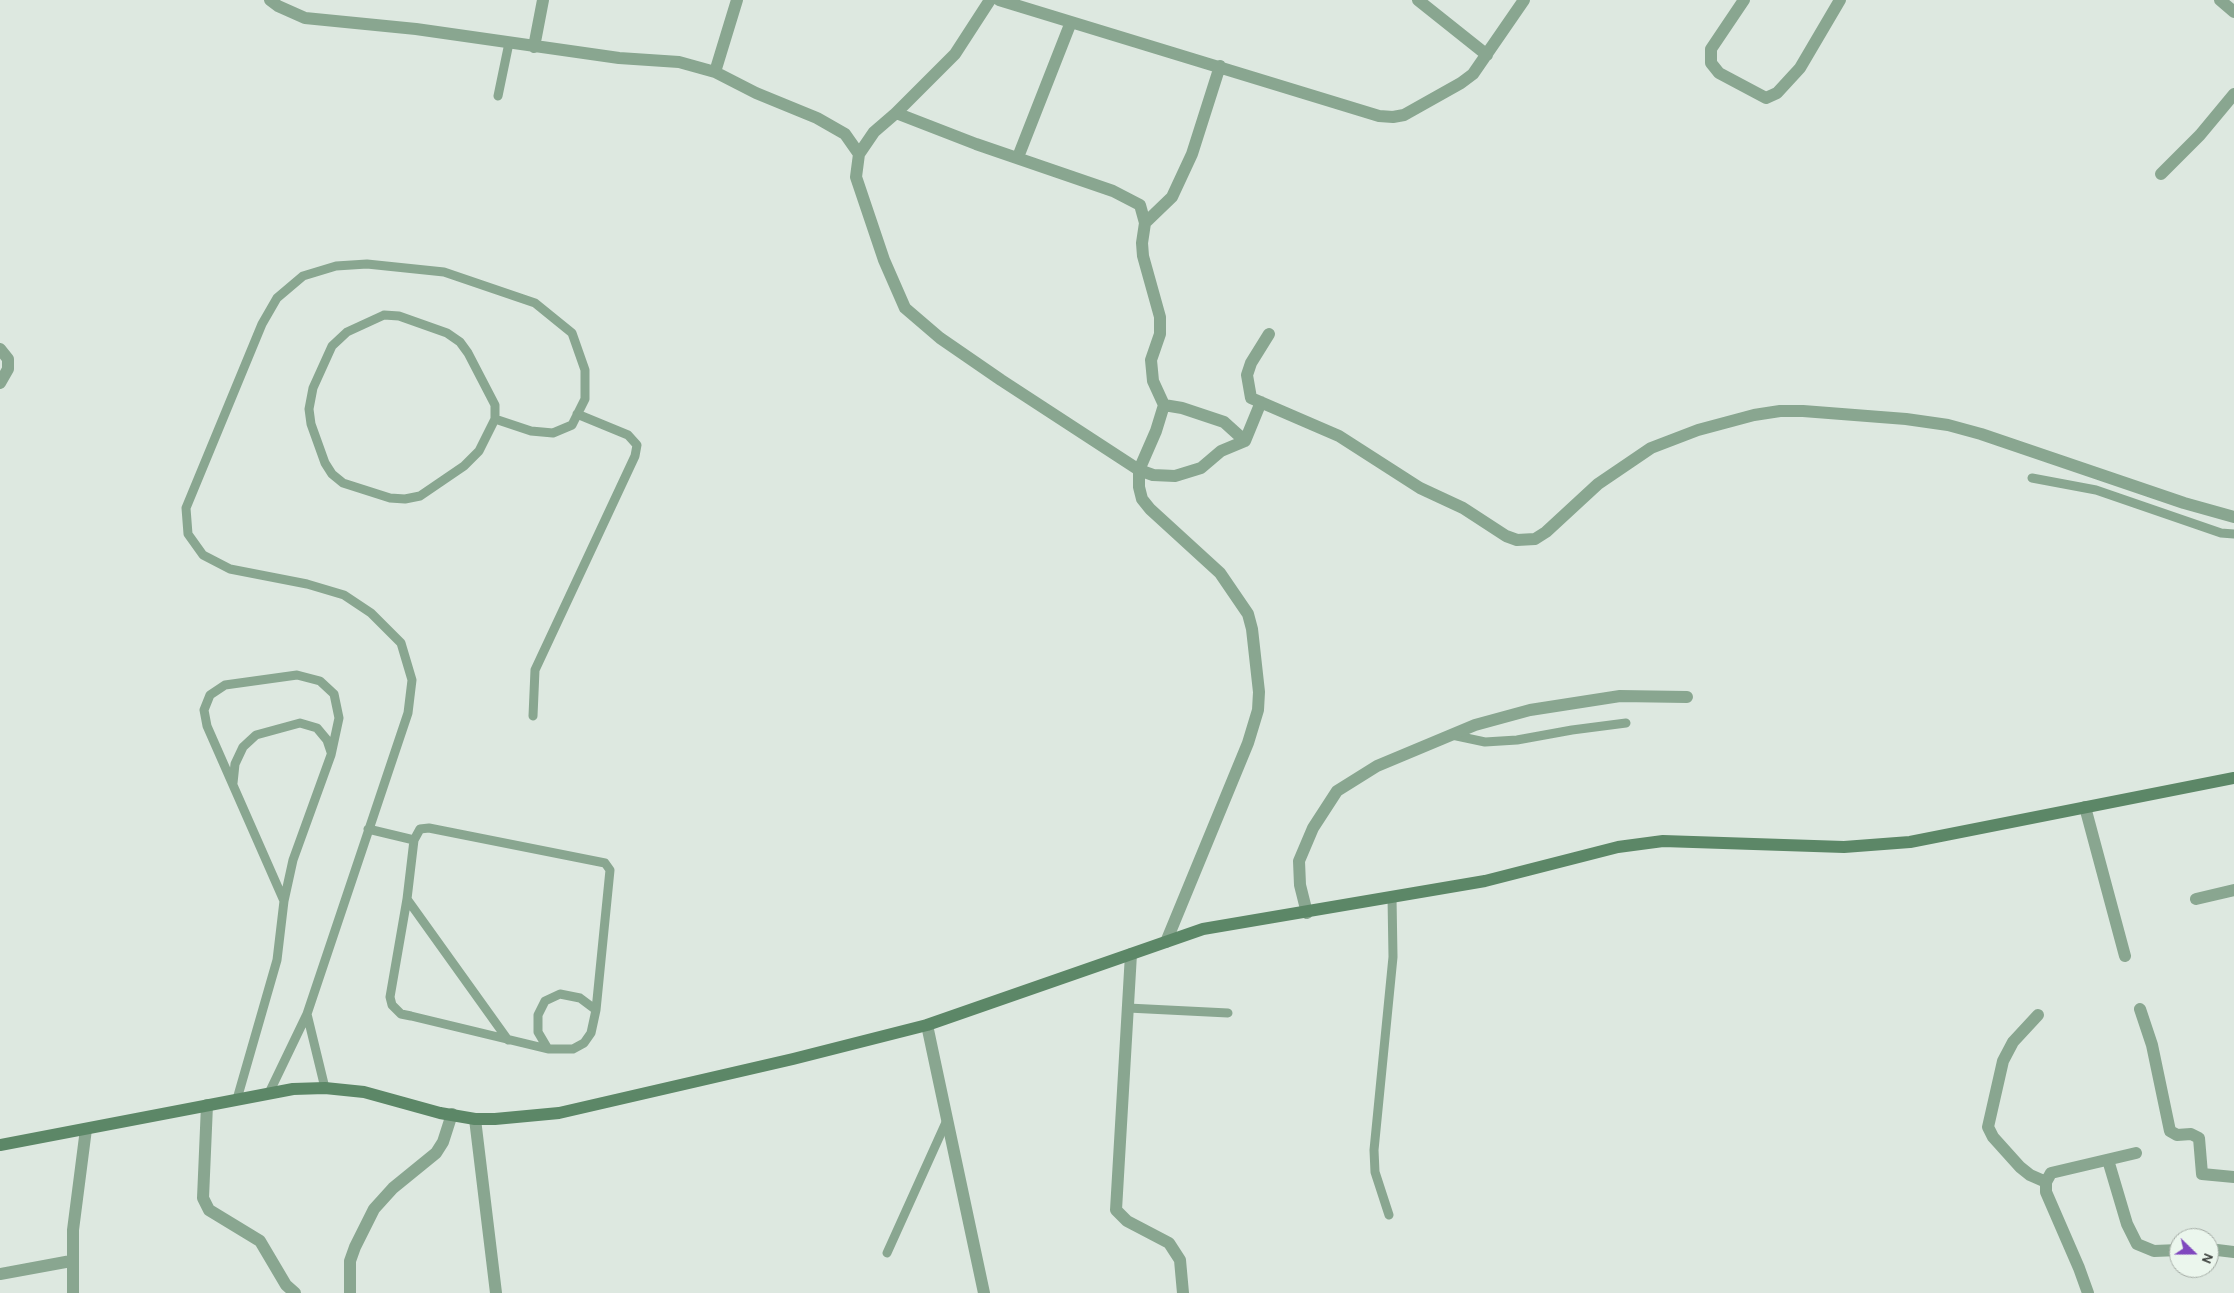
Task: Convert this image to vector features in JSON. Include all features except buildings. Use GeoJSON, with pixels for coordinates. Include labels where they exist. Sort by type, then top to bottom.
{"type":"FeatureCollection","features":[{"type":"Feature","properties":{"kind":"street"},"geometry":{"type":"LineString","coordinates":[[270,0],[278,6],[304,18],[416,29],[619,58],[679,62],[715,72],[824,122],[845,134],[859,154]]}},
{"type":"Feature","properties":{"kind":"street"},"geometry":{"type":"LineString","coordinates":[[534,47],[543,0]]}},
{"type":"Feature","properties":{"kind":"street"},"geometry":{"type":"LineString","coordinates":[[715,72],[737,0]]}},
{"type":"Feature","properties":{"kind":"street"},"geometry":{"type":"LineString","coordinates":[[990,0],[955,54],[896,113],[874,132],[859,154],[856,177],[884,260],[905,308],[940,338],[1139,470],[1153,475],[1175,476],[1201,468],[1221,452],[1245,441],[1261,402]]}},
{"type":"Feature","properties":{"kind":"street"},"geometry":{"type":"LineString","coordinates":[[999,0],[1379,116],[1393,117],[1404,114],[1461,83],[1473,74],[1524,0]]}},
{"type":"Feature","properties":{"kind":"street"},"geometry":{"type":"LineString","coordinates":[[1418,0],[1487,55]]}},
{"type":"Feature","properties":{"kind":"street"},"geometry":{"type":"LineString","coordinates":[[1744,0],[1711,49],[1711,63],[1719,72],[1766,98],[1777,93],[1800,68],[1840,0]]}},
{"type":"Feature","properties":{"kind":"street"},"geometry":{"type":"LineString","coordinates":[[2220,0],[2234,12]]}},
{"type":"Feature","properties":{"kind":"street"},"geometry":{"type":"LineString","coordinates":[[1018,157],[1071,22]]}},
{"type":"Feature","properties":{"kind":"street"},"geometry":{"type":"LineString","coordinates":[[1145,223],[1172,197],[1192,154],[1220,66]]}},
{"type":"Feature","properties":{"kind":"street"},"geometry":{"type":"LineString","coordinates":[[2161,174],[2200,135],[2234,94]]}},
{"type":"Feature","properties":{"kind":"street"},"geometry":{"type":"LineString","coordinates":[[896,113],[1113,191],[1140,205],[1145,223],[1142,243],[1143,256],[1160,317],[1160,334],[1151,360],[1153,381],[1164,405],[1156,431],[1139,470],[1139,487],[1142,499],[1214,567],[1248,614],[1252,629],[1260,692],[1258,710],[1248,743],[1166,942]]}},
{"type":"Feature","properties":{"kind":"street"},"geometry":{"type":"LineString","coordinates":[[1269,334],[1250,363],[1248,375],[1251,398],[1339,436],[1420,488],[1463,508],[1506,536],[1517,540],[1535,539],[1546,532],[1598,484],[1651,448],[1698,430],[1754,415],[1780,411],[1906,419],[1948,425],[1981,434],[2166,498],[2234,517]]}},
{"type":"Feature","properties":{"kind":"street"},"geometry":{"type":"LineString","coordinates":[[0,349],[8,359],[8,369],[0,383]]}},
{"type":"Feature","properties":{"kind":"street"},"geometry":{"type":"LineString","coordinates":[[1164,405],[1182,408],[1224,422],[1245,441]]}},
{"type":"Feature","properties":{"kind":"street"},"geometry":{"type":"LineString","coordinates":[[1307,913],[1300,885],[1299,861],[1313,828],[1337,791],[1377,766],[1475,725],[1530,710],[1620,696],[1687,697]]}},
{"type":"Feature","properties":{"kind":"street"},"geometry":{"type":"LineString","coordinates":[[0,1145],[293,1089],[325,1088],[364,1092],[475,1119],[495,1120],[559,1113],[793,1059],[926,1025],[1203,929],[1307,913],[1485,880],[1618,847],[1663,842],[1844,847],[1910,842],[2234,778]]}},
{"type":"Feature","properties":{"kind":"street"},"geometry":{"type":"LineString","coordinates":[[2085,807],[2125,956]]}},
{"type":"Feature","properties":{"kind":"street"},"geometry":{"type":"LineString","coordinates":[[2196,899],[2234,890]]}},
{"type":"Feature","properties":{"kind":"street"},"geometry":{"type":"LineString","coordinates":[[1131,954],[1116,1210],[1127,1221],[1169,1243],[1180,1260],[1184,1293]]}},
{"type":"Feature","properties":{"kind":"street"},"geometry":{"type":"LineString","coordinates":[[2140,1010],[2152,1045],[2168,1128],[2172,1134],[2191,1134],[2199,1138],[2202,1174],[2234,1177]]}},
{"type":"Feature","properties":{"kind":"street"},"geometry":{"type":"LineString","coordinates":[[2038,1015],[2013,1042],[2003,1061],[1988,1128],[1993,1138],[2020,1167],[2030,1175],[2046,1182]]}},
{"type":"Feature","properties":{"kind":"street"},"geometry":{"type":"LineString","coordinates":[[926,1025],[984,1293]]}},
{"type":"Feature","properties":{"kind":"street"},"geometry":{"type":"LineString","coordinates":[[207,1105],[203,1198],[209,1210],[260,1241],[286,1285],[295,1293]]}},
{"type":"Feature","properties":{"kind":"street"},"geometry":{"type":"LineString","coordinates":[[350,1293],[350,1261],[374,1209],[393,1188],[436,1153],[443,1142],[452,1114]]}},
{"type":"Feature","properties":{"kind":"street"},"geometry":{"type":"LineString","coordinates":[[475,1119],[496,1293]]}},
{"type":"Feature","properties":{"kind":"street"},"geometry":{"type":"LineString","coordinates":[[73,1293],[73,1230],[86,1129]]}},
{"type":"Feature","properties":{"kind":"street"},"geometry":{"type":"LineString","coordinates":[[2088,1293],[2080,1268],[2046,1192],[2046,1182],[2051,1172],[2136,1153]]}},
{"type":"Feature","properties":{"kind":"street"},"geometry":{"type":"LineString","coordinates":[[2108,1160],[2127,1224],[2137,1244],[2154,1251],[2169,1250]]}},
{"type":"Feature","properties":{"kind":"street"},"geometry":{"type":"LineString","coordinates":[[2219,1250],[2234,1252]]}},
{"type":"Feature","properties":{"kind":"street"},"geometry":{"type":"LineString","coordinates":[[0,1274],[72,1261]]}},
{"type":"Feature","properties":{"kind":"lane"},"geometry":{"type":"LineString","coordinates":[[498,96],[509,43]]}},
{"type":"Feature","properties":{"kind":"lane"},"geometry":{"type":"LineString","coordinates":[[269,1093],[307,1014],[408,713],[412,680],[401,643],[371,614],[344,596],[307,584],[230,569],[203,555],[188,534],[186,508],[262,324],[278,298],[303,276],[336,266],[367,264],[444,272],[534,303],[572,334],[585,370],[585,399],[572,424],[554,433],[531,431],[495,419]]}},
{"type":"Feature","properties":{"kind":"lane"},"geometry":{"type":"LineString","coordinates":[[384,314],[399,316],[447,333],[460,342],[491,396],[495,405],[495,419],[479,451],[464,466],[420,496],[405,499],[390,498],[343,483],[332,474],[325,463],[311,424],[309,408],[313,388],[332,346],[347,332],[384,314]]}},
{"type":"Feature","properties":{"kind":"lane"},"geometry":{"type":"LineString","coordinates":[[533,716],[535,670],[635,456],[637,446],[628,436],[577,414]]}},
{"type":"Feature","properties":{"kind":"lane"},"geometry":{"type":"LineString","coordinates":[[2032,478],[2096,490],[2221,533],[2234,534]]}},
{"type":"Feature","properties":{"kind":"lane"},"geometry":{"type":"LineString","coordinates":[[237,1099],[277,960],[284,901],[293,860],[331,755],[338,718],[334,694],[320,681],[297,675],[225,685],[210,695],[204,710],[207,726],[284,901]]}},
{"type":"Feature","properties":{"kind":"lane"},"geometry":{"type":"LineString","coordinates":[[232,784],[235,764],[243,747],[256,735],[300,723],[317,728],[327,740],[331,755]]}},
{"type":"Feature","properties":{"kind":"lane"},"geometry":{"type":"LineString","coordinates":[[1452,735],[1485,742],[1518,740],[1626,723]]}},
{"type":"Feature","properties":{"kind":"lane"},"geometry":{"type":"LineString","coordinates":[[429,828],[605,863],[610,870],[596,1010],[591,1033],[584,1044],[573,1049],[548,1049],[401,1014],[392,1005],[390,997],[407,899],[414,840],[420,829],[429,828]]}},
{"type":"Feature","properties":{"kind":"lane"},"geometry":{"type":"LineString","coordinates":[[368,829],[414,840]]}},
{"type":"Feature","properties":{"kind":"lane"},"geometry":{"type":"LineString","coordinates":[[1389,1215],[1375,1172],[1374,1150],[1393,957],[1392,897]]}},
{"type":"Feature","properties":{"kind":"lane"},"geometry":{"type":"LineString","coordinates":[[407,899],[508,1040]]}},
{"type":"Feature","properties":{"kind":"lane"},"geometry":{"type":"LineString","coordinates":[[548,1049],[538,1032],[538,1015],[544,1001],[560,994],[580,998],[596,1010]]}},
{"type":"Feature","properties":{"kind":"lane"},"geometry":{"type":"LineString","coordinates":[[1128,1008],[1228,1013]]}},
{"type":"Feature","properties":{"kind":"lane"},"geometry":{"type":"LineString","coordinates":[[307,1014],[325,1088]]}},
{"type":"Feature","properties":{"kind":"lane"},"geometry":{"type":"LineString","coordinates":[[887,1253],[947,1120]]}}]}
